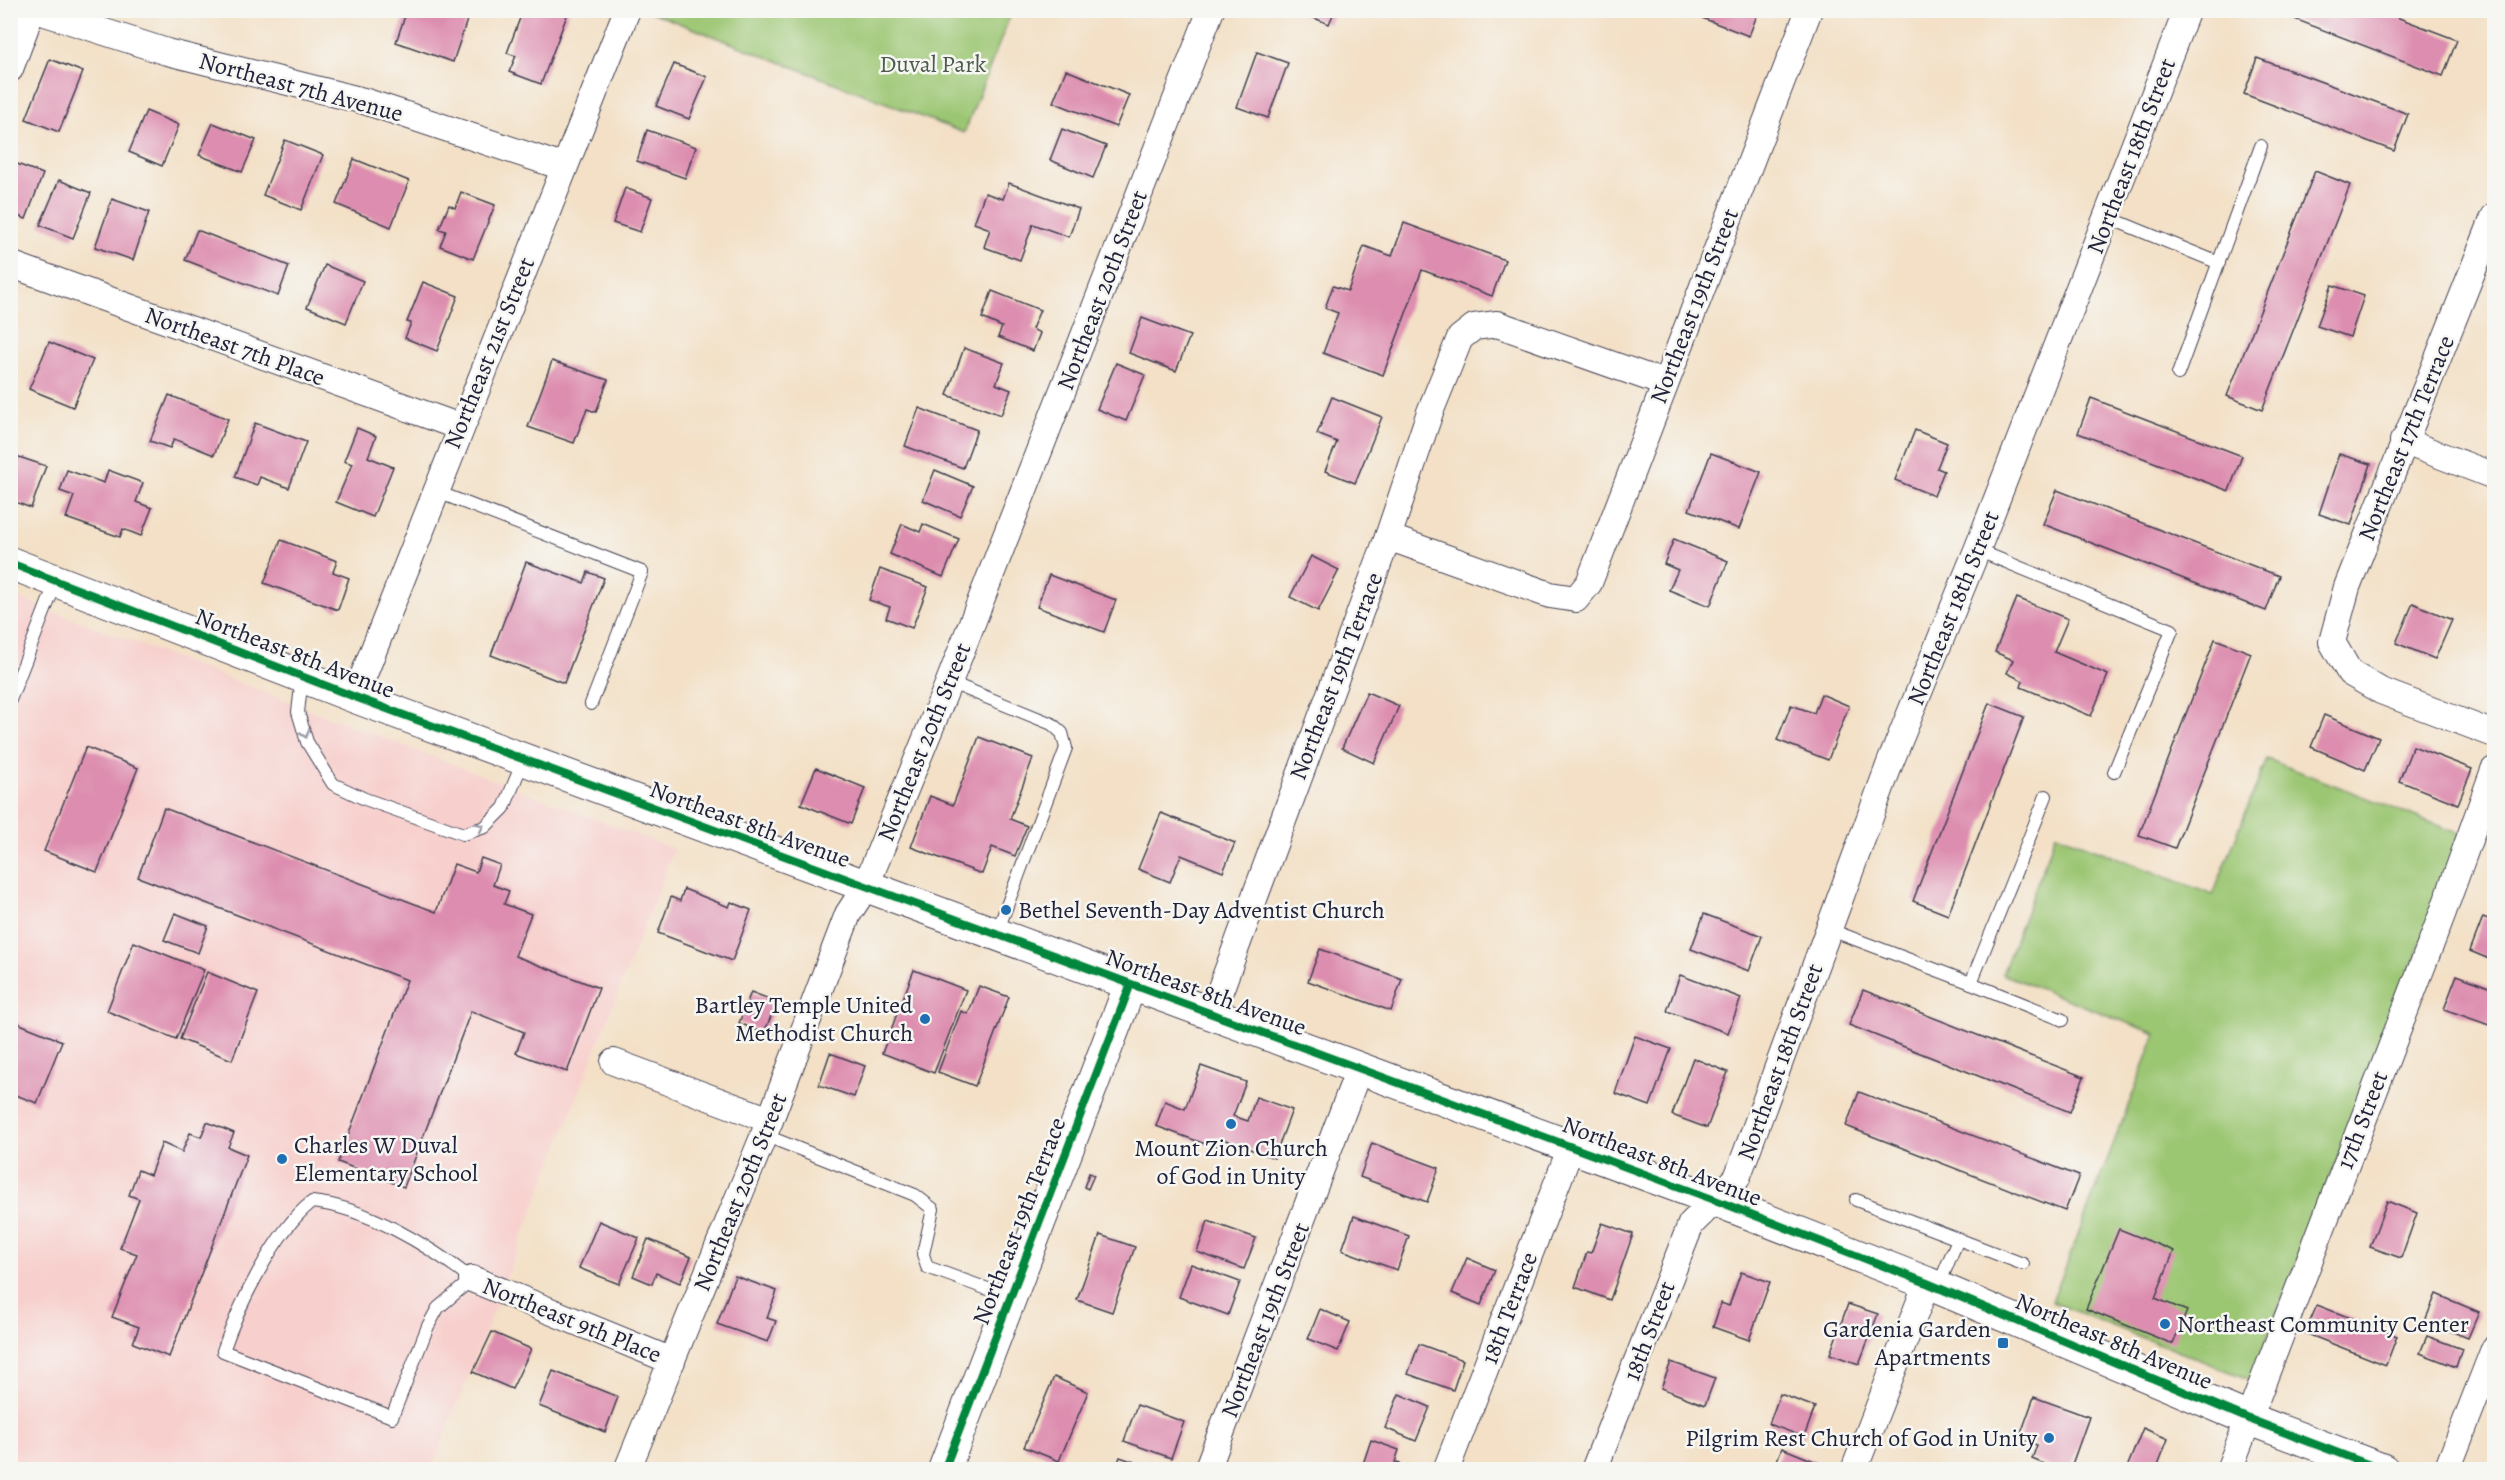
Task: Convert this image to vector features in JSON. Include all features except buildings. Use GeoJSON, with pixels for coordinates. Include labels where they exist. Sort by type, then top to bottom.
{"type":"FeatureCollection","features":[{"type":"Feature","properties":{"kind":"street"},"geometry":{"type":"LineString","coordinates":[[10,69],[34,10]]}},
{"type":"Feature","properties":{"kind":"street","name":"Northeast 7th Avenue"},"geometry":{"type":"LineString","coordinates":[[34,10],[167,52],[364,100],[563,167]]}},
{"type":"Feature","properties":{"kind":"street","name":"Northeast 21st Street"},"geometry":{"type":"LineString","coordinates":[[355,697],[627,10]]}},
{"type":"Feature","properties":{"kind":"street","name":"Northeast 20th Street"},"geometry":{"type":"LineString","coordinates":[[627,1470],[767,1127],[848,914],[865,888],[949,682],[1211,10]]}},
{"type":"Feature","properties":{"kind":"street","name":"Northeast 19th Street"},"geometry":{"type":"LineString","coordinates":[[1388,537],[1550,595],[1576,600],[1589,583],[1809,10]]}},
{"type":"Feature","properties":{"kind":"street","name":"Northeast 18th Street"},"geometry":{"type":"LineString","coordinates":[[1715,1200],[1737,1178],[1890,762],[1977,550],[2187,10]]}},
{"type":"Feature","properties":{"kind":"street","name":"Northeast 17th Terrace"},"geometry":{"type":"LineString","coordinates":[[2494,217],[2403,441],[2347,587],[2332,642],[2350,673],[2382,690],[2494,734]]}},
{"type":"Feature","properties":{"kind":"street","name":"Northeast 7th Place"},"geometry":{"type":"LineString","coordinates":[[10,264],[460,427]]}},
{"type":"Feature","properties":{"kind":"street","name":"Northeast 19th Terrace"},"geometry":{"type":"LineString","coordinates":[[1211,1015],[1388,537],[1430,412],[1460,338],[1474,327],[1497,324],[1664,383]]}},
{"type":"Feature","properties":{"kind":"street"},"geometry":{"type":"LineString","coordinates":[[2403,441],[2494,476]]}},
{"type":"Feature","properties":{"kind":"street","name":"Northeast 8th Avenue"},"geometry":{"type":"LineString","coordinates":[[10,563],[302,677],[865,888],[1715,1200],[1932,1286],[2249,1419],[2383,1470]]}},
{"type":"Feature","properties":{"kind":"street","name":"17th Street"},"geometry":{"type":"LineString","coordinates":[[2229,1470],[2443,912],[2494,770]]}},
{"type":"Feature","properties":{"kind":"street","name":"Northeast 19th Terrace"},"geometry":{"type":"LineString","coordinates":[[944,1470],[1131,986]]}},
{"type":"Feature","properties":{"kind":"street"},"geometry":{"type":"LineString","coordinates":[[614,1062],[767,1127]]}},
{"type":"Feature","properties":{"kind":"street","name":"Northeast 19th Street"},"geometry":{"type":"LineString","coordinates":[[1207,1470],[1359,1070]]}},
{"type":"Feature","properties":{"kind":"street","name":"18th Terrace"},"geometry":{"type":"LineString","coordinates":[[1446,1470],[1571,1148]]}},
{"type":"Feature","properties":{"kind":"street","name":"18th Street"},"geometry":{"type":"LineString","coordinates":[[1594,1470],[1691,1224],[1715,1200]]}},
{"type":"Feature","properties":{"kind":"street","name":"Northeast 9th Place"},"geometry":{"type":"LineString","coordinates":[[472,1279],[672,1361]]}},
{"type":"Feature","properties":{"kind":"street"},"geometry":{"type":"LineString","coordinates":[[1854,1470],[1932,1286]]}},
{"type":"Feature","properties":{"kind":"street"},"geometry":{"type":"LineString","coordinates":[[2447,1470],[2494,1349]]}},
{"type":"Feature","properties":{"kind":"lane"},"geometry":{"type":"LineString","coordinates":[[2178,374],[2261,146]]}},
{"type":"Feature","properties":{"kind":"lane"},"geometry":{"type":"LineString","coordinates":[[2107,218],[2219,263]]}},
{"type":"Feature","properties":{"kind":"lane"},"geometry":{"type":"LineString","coordinates":[[435,491],[642,572],[591,704]]}},
{"type":"Feature","properties":{"kind":"lane"},"geometry":{"type":"LineString","coordinates":[[1977,550],[2172,630],[2114,772]]}},
{"type":"Feature","properties":{"kind":"lane"},"geometry":{"type":"LineString","coordinates":[[10,700],[56,581]]}},
{"type":"Feature","properties":{"kind":"lane"},"geometry":{"type":"LineString","coordinates":[[302,677],[298,712],[307,742],[333,784],[365,799],[463,834],[485,827],[504,808],[524,760]]}},
{"type":"Feature","properties":{"kind":"lane"},"geometry":{"type":"LineString","coordinates":[[949,682],[1052,724],[1062,733],[1066,748],[995,936]]}},
{"type":"Feature","properties":{"kind":"lane"},"geometry":{"type":"LineString","coordinates":[[1971,983],[2046,796]]}},
{"type":"Feature","properties":{"kind":"lane"},"geometry":{"type":"LineString","coordinates":[[1828,928],[2063,1020]]}},
{"type":"Feature","properties":{"kind":"lane"},"geometry":{"type":"LineString","coordinates":[[767,1127],[915,1195],[933,1209],[923,1254],[927,1267],[1011,1297]]}},
{"type":"Feature","properties":{"kind":"lane"},"geometry":{"type":"LineString","coordinates":[[1856,1200],[2023,1263]]}},
{"type":"Feature","properties":{"kind":"lane"},"geometry":{"type":"LineString","coordinates":[[312,1202],[330,1204],[403,1233],[437,1252],[472,1279],[438,1308],[428,1326],[392,1417],[223,1351],[238,1309],[260,1270],[300,1211],[312,1202]]}},
{"type":"Feature","properties":{"kind":"lane"},"geometry":{"type":"LineString","coordinates":[[1932,1286],[1958,1239]]}},
{"type":"Feature","properties":{"kind":"shaded area","name":"Charles W Duval Elementary School"},"geometry":{"type":"Polygon","coordinates":[[[10,595],[674,849],[432,1469],[11,1469],[10,595]]]}},
{"type":"Feature","properties":{"kind":"green space","name":"Duval Park"},"geometry":{"type":"Polygon","coordinates":[[[648,11],[1012,11],[964,133],[648,11]]]}},
{"type":"Feature","properties":{"kind":"green space"},"geometry":{"type":"Polygon","coordinates":[[[2267,759],[2463,835],[2251,1380],[2052,1302],[2156,1034],[2002,974],[2056,834],[2213,895],[2267,759]]]}},
{"type":"Feature","properties":{"kind":"cycle path"},"geometry":{"type":"LineString","coordinates":[[10,563],[355,697],[1715,1200],[1927,1283],[2249,1419],[2383,1470]]}},
{"type":"Feature","properties":{"kind":"cycle path"},"geometry":{"type":"LineString","coordinates":[[944,1470],[1130,986]]}},
{"type":"Feature","properties":{"kind":"place","name":"Bethel Seventh-Day Adventist Church"},"geometry":{"type":"Point","coordinates":[1006,910]}},
{"type":"Feature","properties":{"kind":"place","name":"Bartley Temple United Methodist Church"},"geometry":{"type":"Point","coordinates":[925,1019]}},
{"type":"Feature","properties":{"kind":"place","name":"Mount Zion Church of God in Unity"},"geometry":{"type":"Point","coordinates":[1231,1124]}},
{"type":"Feature","properties":{"kind":"place","name":"Charles W Duval Elementary School"},"geometry":{"type":"Point","coordinates":[282,1159]}},
{"type":"Feature","properties":{"kind":"place","name":"Northeast Community Center"},"geometry":{"type":"Point","coordinates":[2165,1324]}},
{"type":"Feature","properties":{"kind":"place","name":"Gardenia Garden Apartments"},"geometry":{"type":"Point","coordinates":[2003,1343]}},
{"type":"Feature","properties":{"kind":"place","name":"Pilgrim Rest Church of God in Unity"},"geometry":{"type":"Point","coordinates":[2049,1438]}}]}
